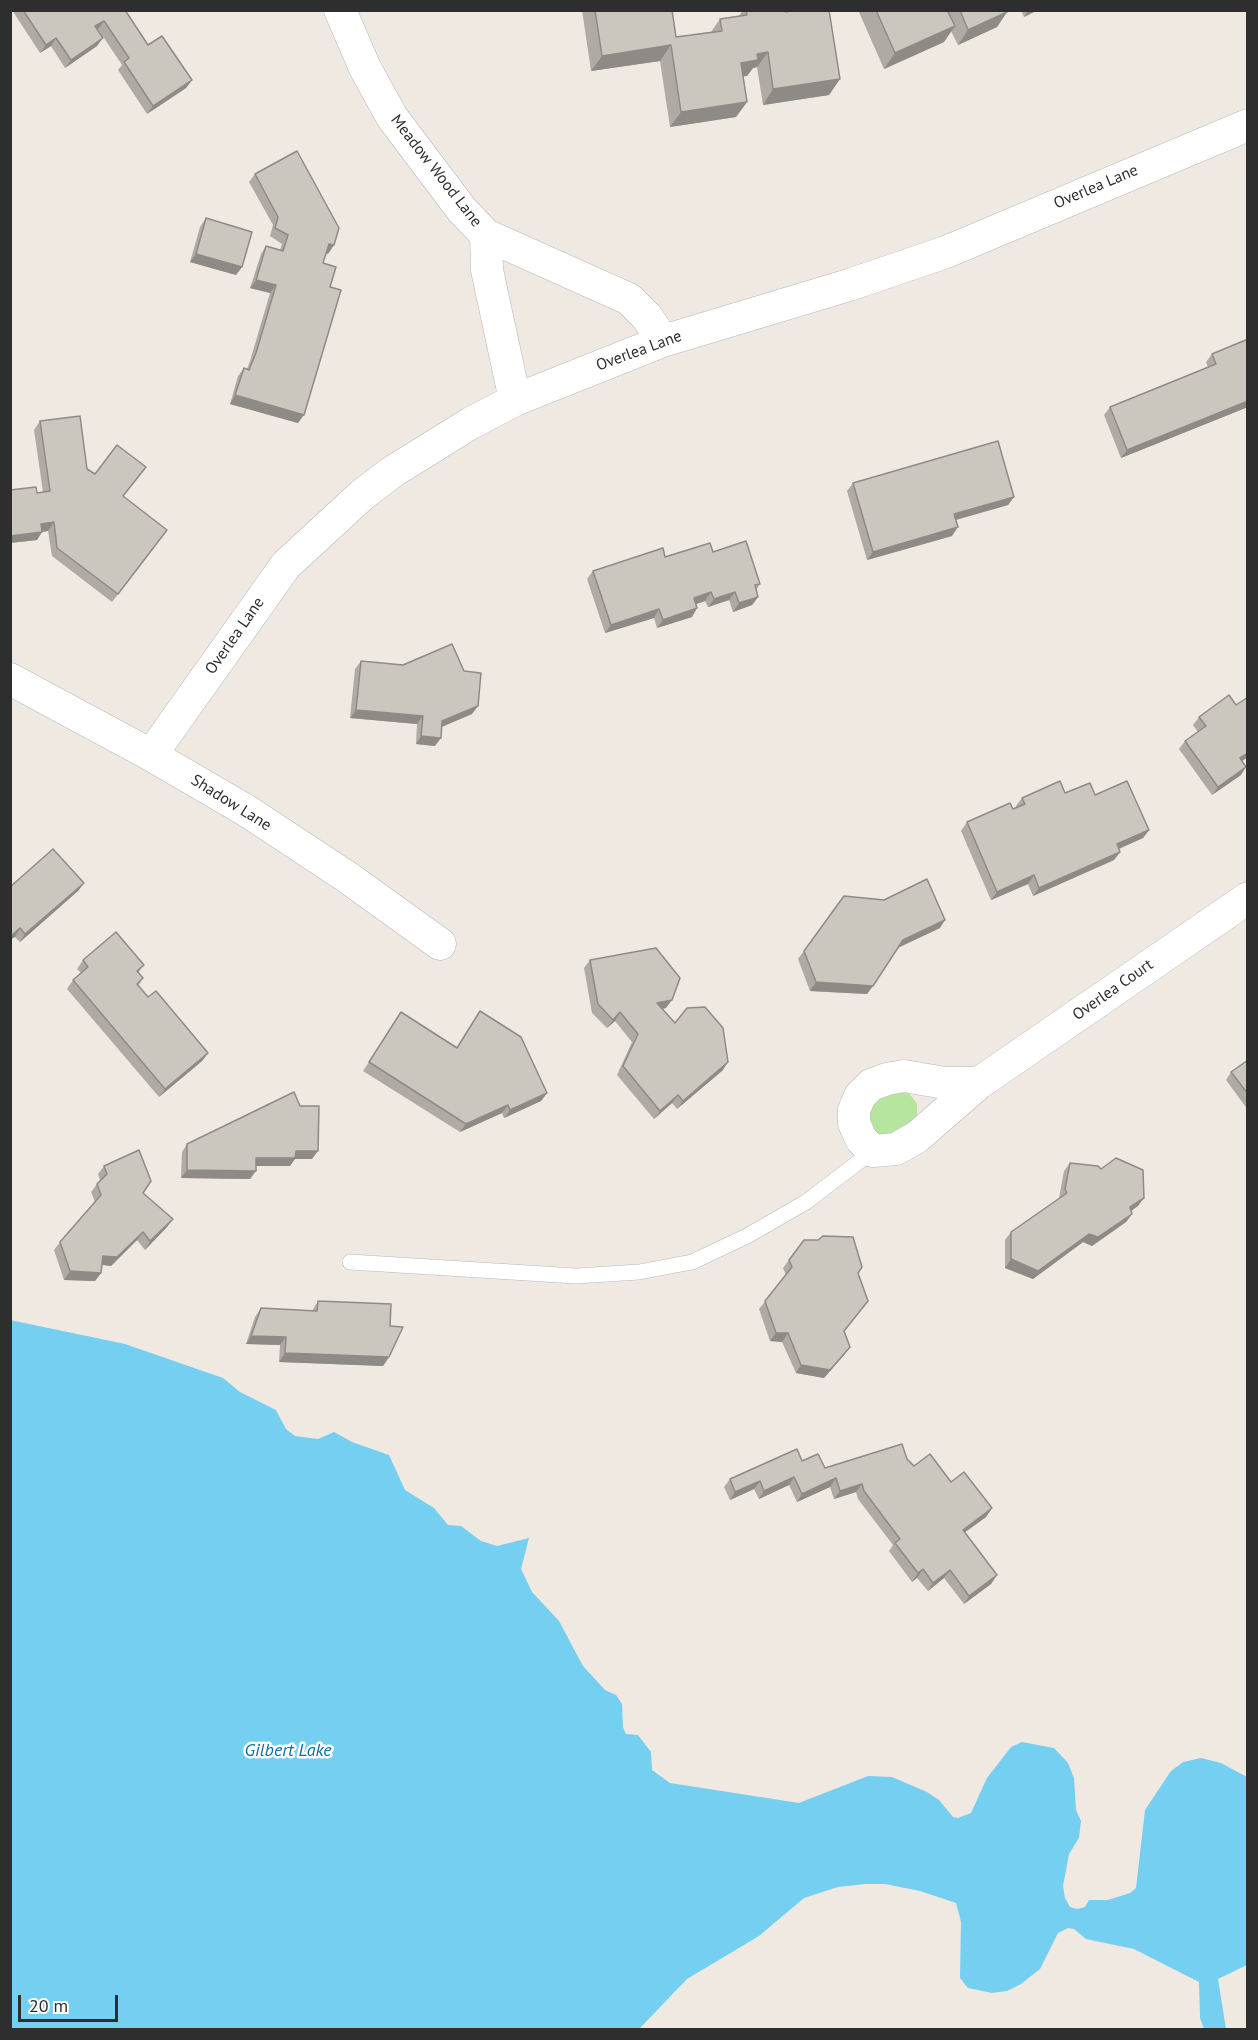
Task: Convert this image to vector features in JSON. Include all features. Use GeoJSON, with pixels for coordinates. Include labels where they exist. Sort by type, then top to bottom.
{"type":"FeatureCollection","features":[{"type":"Feature","properties":{"kind":"street","name":"Meadow Wood Lane"},"geometry":{"type":"LineString","coordinates":[[340,10],[365,68],[392,117],[436,178],[486,235],[629,299],[647,317],[663,341]]}},
{"type":"Feature","properties":{"kind":"street","name":"Overlea Lane"},"geometry":{"type":"LineString","coordinates":[[151,755],[286,566],[314,537],[392,472],[471,423],[515,400],[663,341],[849,285],[946,252],[1248,125]]}},
{"type":"Feature","properties":{"kind":"street","name":"Meadow Wood Lane"},"geometry":{"type":"LineString","coordinates":[[486,235],[487,270],[515,400]]}},
{"type":"Feature","properties":{"kind":"street","name":"Shadow Lane"},"geometry":{"type":"LineString","coordinates":[[10,679],[151,755],[247,811],[347,877],[440,944]]}},
{"type":"Feature","properties":{"kind":"street","name":"Overlea Court"},"geometry":{"type":"LineString","coordinates":[[873,1151],[896,1149],[917,1137],[979,1083],[1248,898]]}},
{"type":"Feature","properties":{"kind":"street"},"geometry":{"type":"LineString","coordinates":[[873,1151],[861,1139],[854,1124],[854,1110],[860,1096],[871,1085],[903,1076],[945,1083],[979,1083]]}},
{"type":"Feature","properties":{"kind":"lane"},"geometry":{"type":"LineString","coordinates":[[350,1262],[576,1276],[639,1272],[692,1262],[747,1236],[806,1202],[873,1151]]}},
{"type":"Feature","properties":{"kind":"green space"},"geometry":{"type":"Polygon","coordinates":[[[901,1090],[909,1093],[917,1104],[917,1119],[894,1137],[878,1135],[871,1129],[867,1114],[876,1099],[901,1090]]]}},
{"type":"Feature","properties":{"kind":"water","name":"Gilbert Lake"},"geometry":{"type":"Polygon","coordinates":[[[10,1320],[125,1344],[223,1378],[240,1392],[276,1410],[286,1429],[295,1436],[318,1439],[334,1432],[352,1442],[389,1455],[405,1490],[434,1508],[448,1525],[461,1526],[481,1541],[497,1546],[529,1538],[521,1569],[532,1592],[559,1621],[583,1666],[605,1690],[616,1695],[622,1704],[623,1727],[626,1734],[638,1735],[651,1752],[652,1770],[670,1783],[799,1803],[868,1776],[892,1777],[927,1792],[939,1800],[953,1817],[958,1818],[971,1813],[987,1778],[1011,1747],[1022,1742],[1054,1748],[1068,1763],[1074,1778],[1076,1810],[1081,1821],[1079,1838],[1069,1854],[1063,1886],[1065,1898],[1070,1907],[1077,1909],[1085,1907],[1089,1900],[1108,1900],[1130,1893],[1136,1888],[1145,1810],[1171,1771],[1183,1762],[1201,1758],[1221,1763],[1247,1777],[1247,1965],[1218,1979],[1226,2029],[1204,2029],[1200,2018],[1199,1982],[1134,1949],[1086,1939],[1074,1929],[1068,1928],[1058,1933],[1040,1969],[1021,1984],[1007,1991],[992,1993],[968,1988],[960,1978],[961,1922],[956,1903],[920,1891],[885,1884],[865,1884],[838,1887],[804,1898],[759,1936],[687,1979],[639,2029],[11,2029],[10,1320]]]}},
{"type":"Feature","properties":{"kind":"building"},"geometry":{"type":"Polygon","coordinates":[[[23,10],[125,10],[148,45],[162,36],[192,80],[153,106],[124,62],[129,58],[104,21],[95,26],[103,38],[71,60],[56,38],[46,45],[23,10]]]}},
{"type":"Feature","properties":{"kind":"building"},"geometry":{"type":"Polygon","coordinates":[[[595,10],[672,10],[676,37],[722,31],[720,19],[747,15],[746,10],[786,10],[786,12],[829,10],[840,79],[773,89],[768,52],[757,54],[758,60],[741,63],[747,102],[681,112],[671,45],[602,56],[595,10]]]}},
{"type":"Feature","properties":{"kind":"building"},"geometry":{"type":"Polygon","coordinates":[[[876,10],[947,10],[955,26],[895,53],[876,10]]]}},
{"type":"Feature","properties":{"kind":"building"},"geometry":{"type":"Polygon","coordinates":[[[960,10],[1007,10],[1007,12],[968,30],[960,10]]]}},
{"type":"Feature","properties":{"kind":"building"},"geometry":{"type":"Polygon","coordinates":[[[297,151],[339,228],[334,245],[329,244],[323,263],[336,267],[330,287],[341,290],[304,415],[235,395],[244,368],[249,370],[256,353],[276,285],[256,280],[266,246],[283,251],[288,235],[275,228],[278,217],[255,174],[297,151]]]}},
{"type":"Feature","properties":{"kind":"building"},"geometry":{"type":"Polygon","coordinates":[[[206,218],[252,232],[242,267],[196,254],[206,218]]]}},
{"type":"Feature","properties":{"kind":"building"},"geometry":{"type":"Polygon","coordinates":[[[1248,339],[1248,401],[1127,450],[1110,407],[1216,364],[1212,354],[1248,339]]]}},
{"type":"Feature","properties":{"kind":"building"},"geometry":{"type":"Polygon","coordinates":[[[80,416],[87,469],[95,474],[117,445],[146,467],[123,496],[167,530],[118,594],[57,548],[54,522],[41,524],[42,532],[10,536],[10,490],[36,487],[37,493],[50,491],[40,421],[80,416]]]}},
{"type":"Feature","properties":{"kind":"building"},"geometry":{"type":"Polygon","coordinates":[[[998,441],[1014,497],[954,514],[958,527],[873,552],[853,483],[998,441]]]}},
{"type":"Feature","properties":{"kind":"building"},"geometry":{"type":"Polygon","coordinates":[[[746,541],[760,584],[755,585],[758,597],[739,603],[735,592],[714,599],[711,592],[694,598],[697,608],[663,620],[659,609],[611,625],[593,571],[663,548],[665,557],[710,543],[713,552],[746,541]]]}},
{"type":"Feature","properties":{"kind":"building"},"geometry":{"type":"Polygon","coordinates":[[[452,644],[464,671],[481,673],[478,706],[442,721],[441,738],[421,736],[423,716],[356,710],[361,661],[403,665],[452,644]]]}},
{"type":"Feature","properties":{"kind":"building"},"geometry":{"type":"Polygon","coordinates":[[[1229,695],[1236,705],[1248,697],[1248,753],[1240,758],[1246,767],[1218,787],[1185,741],[1206,726],[1199,717],[1229,695]]]}},
{"type":"Feature","properties":{"kind":"building"},"geometry":{"type":"Polygon","coordinates":[[[1060,781],[1065,793],[1090,783],[1095,795],[1127,781],[1149,830],[1117,844],[1120,852],[1039,888],[1034,875],[997,892],[967,822],[1010,803],[1013,809],[1025,804],[1022,798],[1060,781]]]}},
{"type":"Feature","properties":{"kind":"building"},"geometry":{"type":"Polygon","coordinates":[[[53,849],[84,883],[25,934],[20,928],[10,937],[10,887],[53,849]]]}},
{"type":"Feature","properties":{"kind":"building"},"geometry":{"type":"Polygon","coordinates":[[[927,879],[945,920],[903,940],[873,986],[816,982],[804,951],[844,896],[884,900],[927,879]]]}},
{"type":"Feature","properties":{"kind":"building"},"geometry":{"type":"Polygon","coordinates":[[[116,932],[144,965],[137,971],[143,978],[137,984],[148,997],[156,991],[208,1053],[165,1089],[73,980],[88,967],[83,960],[116,932]]]}},
{"type":"Feature","properties":{"kind":"building"},"geometry":{"type":"Polygon","coordinates":[[[656,948],[680,978],[672,1000],[657,1003],[675,1023],[687,1008],[705,1007],[723,1028],[728,1062],[683,1101],[678,1095],[660,1111],[623,1066],[638,1034],[620,1012],[613,1020],[598,1004],[590,960],[656,948]]]}},
{"type":"Feature","properties":{"kind":"building"},"geometry":{"type":"Polygon","coordinates":[[[480,1011],[521,1037],[547,1093],[510,1110],[508,1105],[466,1124],[369,1062],[401,1012],[457,1048],[480,1011]]]}},
{"type":"Feature","properties":{"kind":"building"},"geometry":{"type":"Polygon","coordinates":[[[1248,1060],[1248,1094],[1231,1072],[1248,1060]]]}},
{"type":"Feature","properties":{"kind":"building"},"geometry":{"type":"Polygon","coordinates":[[[294,1092],[300,1106],[319,1106],[318,1151],[296,1151],[295,1158],[256,1158],[256,1171],[187,1170],[187,1144],[294,1092]]]}},
{"type":"Feature","properties":{"kind":"building"},"geometry":{"type":"Polygon","coordinates":[[[139,1150],[151,1181],[143,1193],[173,1219],[150,1241],[143,1232],[117,1257],[103,1256],[101,1273],[70,1271],[60,1242],[101,1195],[97,1184],[107,1174],[104,1166],[139,1150]]]}},
{"type":"Feature","properties":{"kind":"building"},"geometry":{"type":"Polygon","coordinates":[[[1116,1158],[1143,1170],[1144,1198],[1130,1207],[1132,1214],[1098,1237],[1089,1234],[1038,1271],[1011,1259],[1011,1232],[1067,1193],[1065,1189],[1070,1163],[1098,1166],[1101,1169],[1116,1158]]]}},
{"type":"Feature","properties":{"kind":"building"},"geometry":{"type":"Polygon","coordinates":[[[823,1236],[853,1237],[862,1267],[858,1273],[868,1301],[844,1331],[850,1347],[830,1370],[801,1365],[788,1333],[776,1333],[765,1301],[792,1267],[789,1260],[804,1240],[818,1240],[823,1236]]]}},
{"type":"Feature","properties":{"kind":"building"},"geometry":{"type":"Polygon","coordinates":[[[318,1301],[391,1304],[390,1326],[403,1327],[389,1357],[285,1353],[286,1337],[251,1336],[261,1308],[317,1311],[318,1301]]]}},
{"type":"Feature","properties":{"kind":"building"},"geometry":{"type":"Polygon","coordinates":[[[902,1444],[907,1459],[914,1466],[930,1454],[951,1482],[964,1472],[992,1508],[963,1530],[997,1575],[969,1596],[950,1570],[933,1583],[923,1569],[918,1573],[895,1543],[900,1539],[864,1491],[862,1484],[840,1491],[836,1478],[802,1494],[794,1477],[764,1491],[760,1481],[735,1492],[730,1479],[797,1449],[802,1461],[818,1454],[825,1468],[902,1444]]]}}]}
